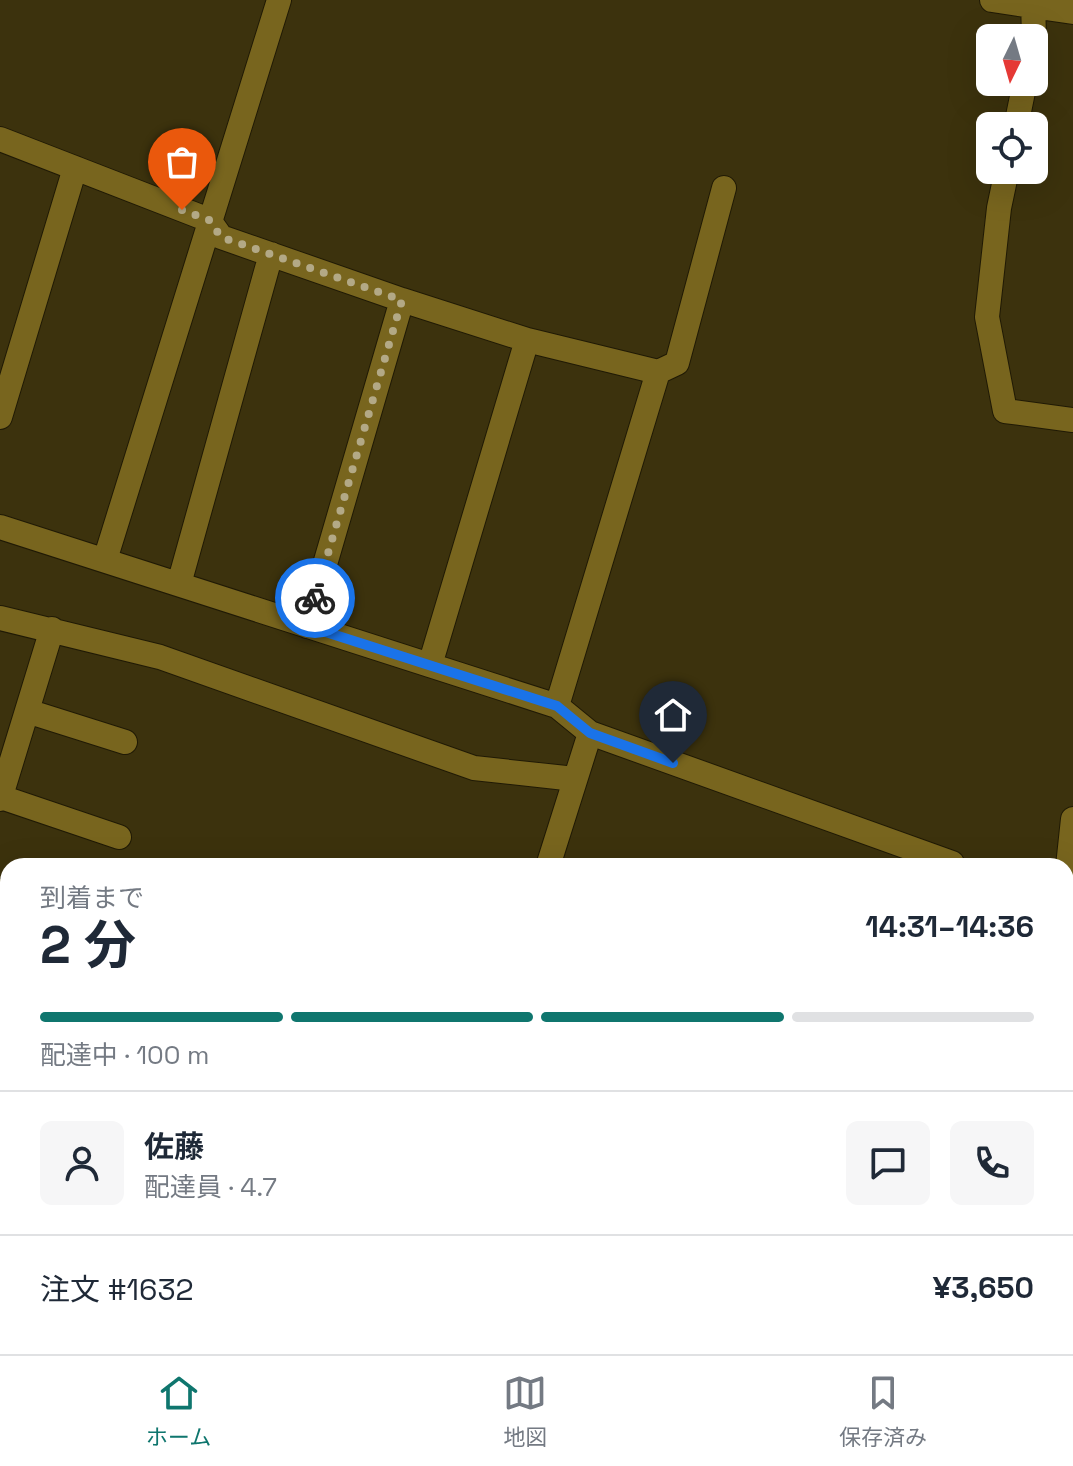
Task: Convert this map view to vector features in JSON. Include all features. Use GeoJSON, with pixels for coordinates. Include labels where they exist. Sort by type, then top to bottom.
{"type":"FeatureCollection","features":[{"type":"Feature","properties":{"kind":"street"},"geometry":{"type":"LineString","coordinates":[[105,560],[279,0]]}},
{"type":"Feature","properties":{"kind":"street"},"geometry":{"type":"LineString","coordinates":[[992,0],[1033,2],[1073,12]]}},
{"type":"Feature","properties":{"kind":"street"},"geometry":{"type":"LineString","coordinates":[[1033,2],[1034,24]]}},
{"type":"Feature","properties":{"kind":"street"},"geometry":{"type":"LineString","coordinates":[[0,139],[209,220],[221,237],[527,340],[658,372],[677,363],[724,188]]}},
{"type":"Feature","properties":{"kind":"street"},"geometry":{"type":"LineString","coordinates":[[0,417],[75,168]]}},
{"type":"Feature","properties":{"kind":"street"},"geometry":{"type":"LineString","coordinates":[[1004,184],[987,317],[1005,411],[1073,420]]}},
{"type":"Feature","properties":{"kind":"street"},"geometry":{"type":"LineString","coordinates":[[179,584],[271,254]]}},
{"type":"Feature","properties":{"kind":"street"},"geometry":{"type":"LineString","coordinates":[[307,626],[402,300]]}},
{"type":"Feature","properties":{"kind":"street"},"geometry":{"type":"LineString","coordinates":[[430,665],[527,340]]}},
{"type":"Feature","properties":{"kind":"street"},"geometry":{"type":"LineString","coordinates":[[557,706],[658,372]]}},
{"type":"Feature","properties":{"kind":"street"},"geometry":{"type":"LineString","coordinates":[[0,527],[557,706],[590,733],[935,858]]}},
{"type":"Feature","properties":{"kind":"street"},"geometry":{"type":"LineString","coordinates":[[0,618],[160,657],[474,768],[575,779]]}},
{"type":"Feature","properties":{"kind":"street"},"geometry":{"type":"LineString","coordinates":[[52,629],[0,798],[119,837]]}},
{"type":"Feature","properties":{"kind":"street"},"geometry":{"type":"LineString","coordinates":[[27,711],[125,742]]}},
{"type":"Feature","properties":{"kind":"street"},"geometry":{"type":"LineString","coordinates":[[550,858],[590,733]]}},
{"type":"Feature","properties":{"kind":"street"},"geometry":{"type":"LineString","coordinates":[[1069,858],[1073,819]]}},
{"type":"Feature","properties":{"kind":"way so far"},"geometry":{"type":"LineString","coordinates":[[182,210],[209,220],[221,237],[402,300],[315,598]]}},
{"type":"Feature","properties":{"kind":"route"},"geometry":{"type":"LineString","coordinates":[[315,598],[307,626],[557,706],[590,733],[673,763]]}}]}
